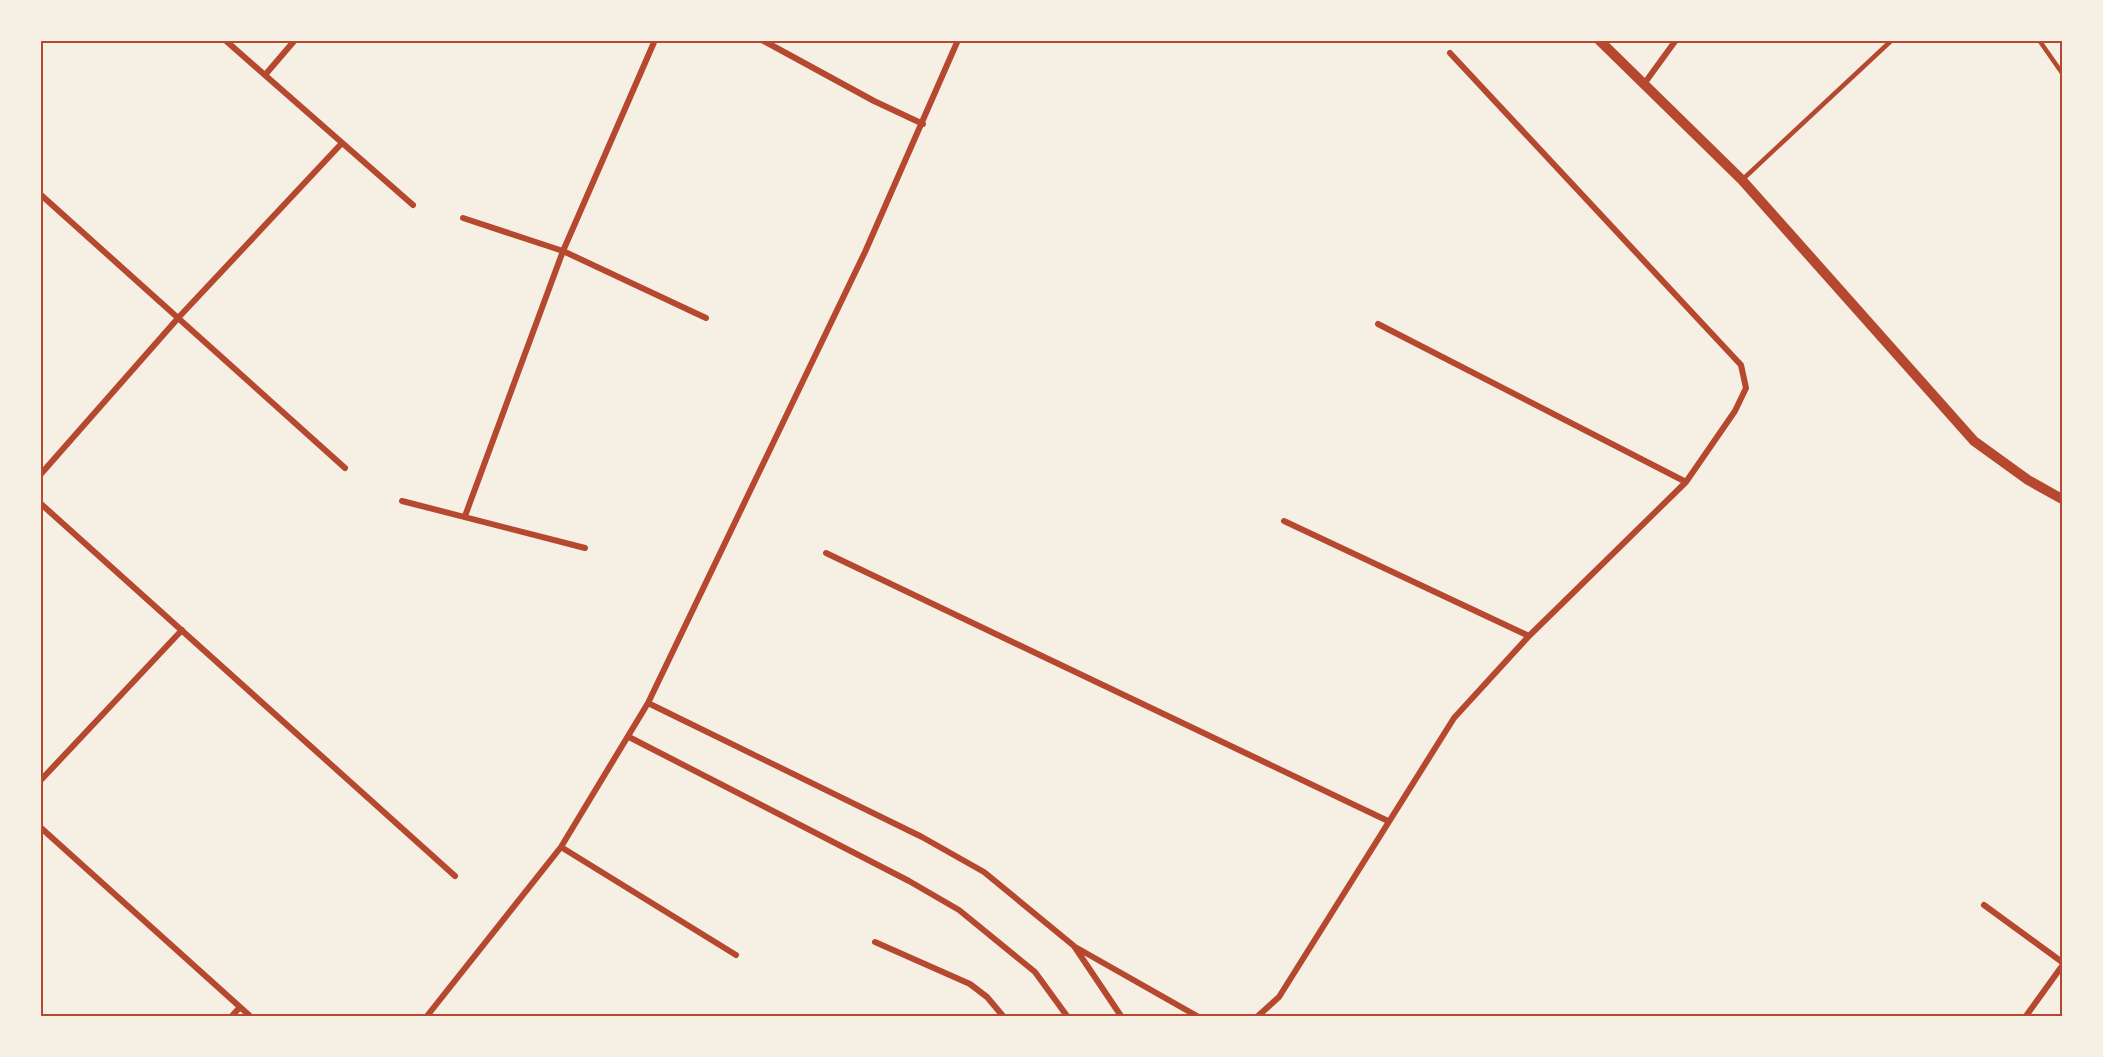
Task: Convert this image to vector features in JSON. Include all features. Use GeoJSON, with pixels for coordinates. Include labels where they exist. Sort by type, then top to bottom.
{"type":"FeatureCollection","features":[{"type":"Feature","properties":{"kind":"street"},"geometry":{"type":"LineString","coordinates":[[225,40],[414,205]]}},
{"type":"Feature","properties":{"kind":"street"},"geometry":{"type":"LineString","coordinates":[[266,75],[295,40]]}},
{"type":"Feature","properties":{"kind":"street"},"geometry":{"type":"LineString","coordinates":[[465,516],[563,251],[655,40]]}},
{"type":"Feature","properties":{"kind":"street"},"geometry":{"type":"LineString","coordinates":[[762,40],[874,101],[923,124]]}},
{"type":"Feature","properties":{"kind":"street"},"geometry":{"type":"LineString","coordinates":[[427,1017],[561,847],[648,703],[865,252],[958,40]]}},
{"type":"Feature","properties":{"kind":"street"},"geometry":{"type":"LineString","coordinates":[[1599,40],[1742,180],[1974,441],[2028,480],[2062,499]]}},
{"type":"Feature","properties":{"kind":"street"},"geometry":{"type":"LineString","coordinates":[[1644,84],[1676,40]]}},
{"type":"Feature","properties":{"kind":"street"},"geometry":{"type":"LineString","coordinates":[[1258,1017],[1279,997],[1454,718],[1528,636],[1686,482],[1735,411],[1746,388],[1741,365],[1450,53]]}},
{"type":"Feature","properties":{"kind":"street"},"geometry":{"type":"LineString","coordinates":[[40,475],[179,317],[342,143]]}},
{"type":"Feature","properties":{"kind":"street"},"geometry":{"type":"LineString","coordinates":[[40,194],[345,468]]}},
{"type":"Feature","properties":{"kind":"street"},"geometry":{"type":"LineString","coordinates":[[463,218],[563,251],[706,318]]}},
{"type":"Feature","properties":{"kind":"street"},"geometry":{"type":"LineString","coordinates":[[1378,324],[1686,482]]}},
{"type":"Feature","properties":{"kind":"street"},"geometry":{"type":"LineString","coordinates":[[402,501],[585,548]]}},
{"type":"Feature","properties":{"kind":"street"},"geometry":{"type":"LineString","coordinates":[[40,503],[455,876]]}},
{"type":"Feature","properties":{"kind":"street"},"geometry":{"type":"LineString","coordinates":[[1284,521],[1528,636]]}},
{"type":"Feature","properties":{"kind":"street"},"geometry":{"type":"LineString","coordinates":[[826,553],[1388,821]]}},
{"type":"Feature","properties":{"kind":"street"},"geometry":{"type":"LineString","coordinates":[[40,781],[182,630]]}},
{"type":"Feature","properties":{"kind":"street"},"geometry":{"type":"LineString","coordinates":[[648,703],[922,837],[984,872],[1074,946],[1197,1017]]}},
{"type":"Feature","properties":{"kind":"street"},"geometry":{"type":"LineString","coordinates":[[629,737],[909,880],[959,910],[1035,972],[1067,1017]]}},
{"type":"Feature","properties":{"kind":"street"},"geometry":{"type":"LineString","coordinates":[[40,827],[250,1017]]}},
{"type":"Feature","properties":{"kind":"street"},"geometry":{"type":"LineString","coordinates":[[561,847],[736,955]]}},
{"type":"Feature","properties":{"kind":"street"},"geometry":{"type":"LineString","coordinates":[[1984,905],[2062,964],[2026,1017]]}},
{"type":"Feature","properties":{"kind":"street"},"geometry":{"type":"LineString","coordinates":[[875,942],[970,984],[987,997],[1004,1017]]}},
{"type":"Feature","properties":{"kind":"street"},"geometry":{"type":"LineString","coordinates":[[1074,946],[1121,1017]]}},
{"type":"Feature","properties":{"kind":"street"},"geometry":{"type":"LineString","coordinates":[[232,1017],[240,1007]]}},
{"type":"Feature","properties":{"kind":"lane"},"geometry":{"type":"LineString","coordinates":[[1742,180],[1892,40]]}},
{"type":"Feature","properties":{"kind":"lane"},"geometry":{"type":"LineString","coordinates":[[2038,40],[2062,72]]}}]}
